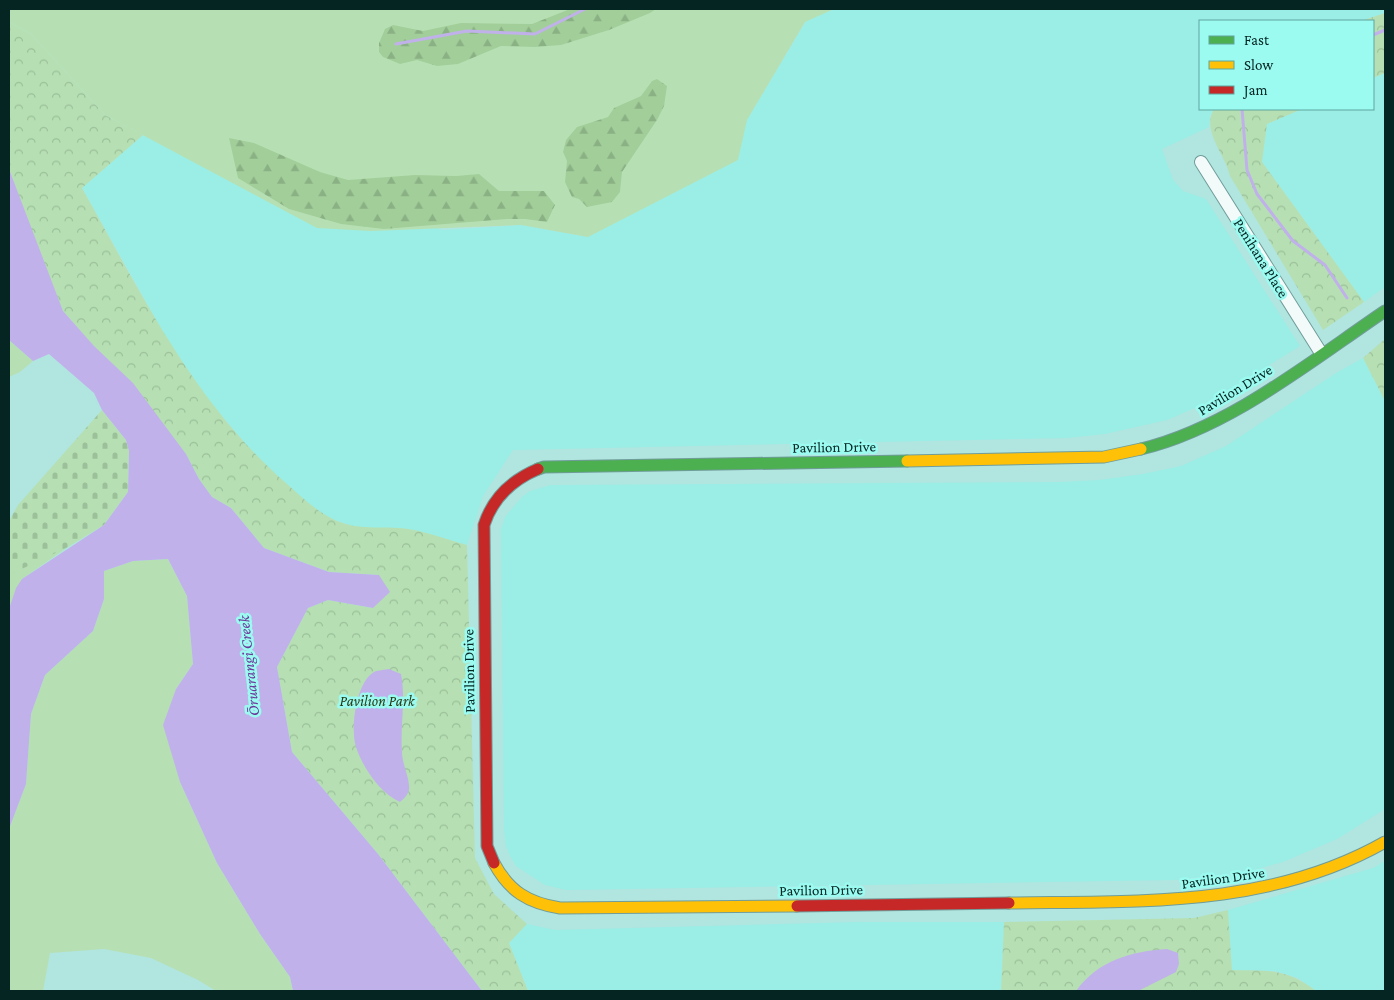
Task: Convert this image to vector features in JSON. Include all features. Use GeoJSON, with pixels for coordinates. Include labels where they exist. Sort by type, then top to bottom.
{"type":"FeatureCollection","features":[{"type":"Feature","properties":{"kind":"street","name":"Penihana Place"},"geometry":{"type":"LineString","coordinates":[[1201,162],[1321,353]]}},
{"type":"Feature","properties":{"kind":"street","name":"Pavilion Drive"},"geometry":{"type":"LineString","coordinates":[[1385,311],[1249,402],[1200,429],[1156,445],[1104,456],[544,466],[527,472],[514,480],[499,495],[486,517],[483,532],[487,846],[493,864],[510,889],[535,905],[554,909],[1144,901],[1197,898],[1247,892],[1302,878],[1355,858],[1385,842]]}},
{"type":"Feature","properties":{"kind":"shaded area"},"geometry":{"type":"Polygon","coordinates":[[[834,9],[1385,9],[1385,13],[1364,20],[1199,20],[1199,110],[1213,110],[1210,116],[1209,127],[1162,149],[1173,180],[1183,191],[1206,199],[1300,346],[1211,401],[1167,420],[1105,434],[1067,438],[513,450],[483,496],[467,545],[408,529],[359,528],[331,519],[309,504],[258,459],[207,398],[167,339],[82,188],[143,135],[443,230],[521,225],[588,237],[742,137],[747,120],[806,21],[834,9]]]}},
{"type":"Feature","properties":{"kind":"shaded area"},"geometry":{"type":"Polygon","coordinates":[[[1385,73],[1385,287],[1364,302],[1262,162],[1267,124],[1300,110],[1374,110],[1374,78],[1385,73]]]}},
{"type":"Feature","properties":{"kind":"shaded area"},"geometry":{"type":"Polygon","coordinates":[[[1363,358],[1385,401],[1385,809],[1337,839],[1283,862],[1246,872],[1174,880],[566,890],[545,885],[516,866],[510,856],[506,846],[504,829],[501,529],[505,517],[522,497],[530,491],[551,485],[1060,482],[1099,480],[1143,474],[1181,466],[1226,446],[1336,373],[1363,358]]]}},
{"type":"Feature","properties":{"kind":"shaded area"},"geometry":{"type":"Polygon","coordinates":[[[1385,861],[1385,991],[1316,991],[1298,978],[1275,971],[1231,970],[1228,910],[1373,868],[1385,861]]]}},
{"type":"Feature","properties":{"kind":"shaded area"},"geometry":{"type":"Polygon","coordinates":[[[858,922],[1004,922],[1001,991],[528,991],[509,943],[527,924],[555,930],[858,922]]]}},
{"type":"Feature","properties":{"kind":"green space"},"geometry":{"type":"Polygon","coordinates":[[[9,9],[834,9],[805,22],[747,120],[738,160],[588,237],[521,225],[371,231],[317,228],[105,115],[31,34],[9,22],[9,9]]]}},
{"type":"Feature","properties":{"kind":"green space"},"geometry":{"type":"Polygon","coordinates":[[[570,9],[656,9],[609,30],[561,45],[535,47],[501,46],[458,64],[437,66],[417,60],[400,64],[383,57],[379,52],[379,43],[385,29],[393,25],[423,31],[461,23],[532,24],[570,9]]]}},
{"type":"Feature","properties":{"kind":"green space"},"geometry":{"type":"Polygon","coordinates":[[[1385,13],[1385,73],[1374,78],[1374,20],[1364,20],[1385,13]]]}},
{"type":"Feature","properties":{"kind":"green space","name":"Pavilion Park"},"geometry":{"type":"Polygon","coordinates":[[[9,22],[31,34],[105,115],[143,135],[82,188],[172,345],[224,418],[253,452],[313,506],[340,522],[359,527],[415,530],[467,545],[475,858],[494,894],[527,924],[509,943],[528,991],[482,991],[378,854],[292,752],[277,667],[308,608],[328,600],[373,608],[379,575],[329,572],[264,548],[231,508],[212,497],[199,479],[186,454],[63,311],[9,169],[9,22]]]}},
{"type":"Feature","properties":{"kind":"green space"},"geometry":{"type":"Polygon","coordinates":[[[657,79],[667,86],[664,106],[657,120],[622,172],[620,192],[612,202],[587,207],[579,199],[572,197],[565,182],[567,161],[563,152],[566,140],[577,127],[608,117],[614,108],[641,96],[652,81],[657,79]]]}},
{"type":"Feature","properties":{"kind":"green space"},"geometry":{"type":"Polygon","coordinates":[[[1214,110],[1300,110],[1267,124],[1262,162],[1364,302],[1323,330],[1230,176],[1212,134],[1211,117],[1214,110]]]}},
{"type":"Feature","properties":{"kind":"green space"},"geometry":{"type":"Polygon","coordinates":[[[229,138],[254,143],[320,172],[348,180],[415,175],[456,176],[479,174],[499,191],[544,191],[555,205],[547,222],[507,219],[384,229],[341,224],[289,209],[238,178],[229,138]]]}},
{"type":"Feature","properties":{"kind":"green space"},"geometry":{"type":"Polygon","coordinates":[[[1385,339],[1385,401],[1363,358],[1385,339]]]}},
{"type":"Feature","properties":{"kind":"green space"},"geometry":{"type":"Polygon","coordinates":[[[9,340],[33,361],[20,372],[9,377],[9,340]]]}},
{"type":"Feature","properties":{"kind":"green space"},"geometry":{"type":"Polygon","coordinates":[[[102,410],[126,440],[129,451],[128,492],[104,525],[68,547],[9,575],[9,521],[18,505],[102,410]]]}},
{"type":"Feature","properties":{"kind":"green space"},"geometry":{"type":"Polygon","coordinates":[[[68,547],[22,579],[9,609],[10,573],[68,547]]]}},
{"type":"Feature","properties":{"kind":"green space"},"geometry":{"type":"Polygon","coordinates":[[[168,559],[187,596],[193,664],[176,689],[180,782],[217,863],[260,934],[290,977],[293,991],[216,991],[198,980],[151,958],[104,949],[50,953],[43,991],[9,991],[9,829],[26,784],[31,714],[45,675],[93,631],[104,599],[104,571],[133,561],[168,559]]]}},
{"type":"Feature","properties":{"kind":"green space"},"geometry":{"type":"Polygon","coordinates":[[[1228,910],[1232,970],[1276,972],[1295,978],[1316,991],[1001,991],[1004,922],[1194,918],[1228,910]]]}},
{"type":"Feature","properties":{"kind":"water"},"geometry":{"type":"Polygon","coordinates":[[[9,169],[63,311],[94,346],[133,383],[186,454],[199,479],[212,497],[231,508],[264,548],[329,572],[379,575],[390,592],[373,608],[328,600],[308,608],[277,667],[292,752],[378,854],[482,991],[293,991],[290,977],[260,934],[217,863],[180,782],[163,725],[176,689],[193,664],[187,596],[168,559],[133,561],[104,571],[104,599],[93,631],[45,675],[31,714],[26,784],[9,829],[9,609],[16,588],[22,579],[104,525],[128,492],[129,451],[126,440],[102,410],[94,393],[49,354],[33,361],[9,340],[9,169]]]}},
{"type":"Feature","properties":{"kind":"water"},"geometry":{"type":"Polygon","coordinates":[[[389,669],[401,674],[402,684],[402,752],[409,782],[409,791],[400,802],[386,793],[373,779],[359,755],[354,739],[356,706],[363,685],[374,672],[389,669]]]}},
{"type":"Feature","properties":{"kind":"water"},"geometry":{"type":"Polygon","coordinates":[[[1167,949],[1178,953],[1179,964],[1176,972],[1138,991],[1076,991],[1094,972],[1116,959],[1141,952],[1167,949]]]}},
{"type":"Feature","properties":{"kind":"waterway"},"geometry":{"type":"LineString","coordinates":[[396,44],[467,31],[535,34],[585,9]]}},
{"type":"Feature","properties":{"kind":"waterway","name":"Ōruarangi Creek"},"geometry":{"type":"LineString","coordinates":[[1374,35],[1385,30]]}},
{"type":"Feature","properties":{"kind":"waterway","name":"Ōruarangi Creek"},"geometry":{"type":"LineString","coordinates":[[1242,110],[1247,170],[1257,194],[1293,241],[1325,265],[1347,298]]}},
{"type":"Feature","properties":{"kind":"traffic: fast"},"geometry":{"type":"LineString","coordinates":[[1141,449],[1174,439],[1206,426],[1237,409],[1268,391],[1385,311]]}},
{"type":"Feature","properties":{"kind":"traffic: fast"},"geometry":{"type":"LineString","coordinates":[[538,469],[544,467],[907,461]]}},
{"type":"Feature","properties":{"kind":"traffic: slow"},"geometry":{"type":"LineString","coordinates":[[907,461],[1104,457],[1141,449]]}},
{"type":"Feature","properties":{"kind":"traffic: slow"},"geometry":{"type":"LineString","coordinates":[[1009,903],[1154,900],[1249,890],[1295,879],[1341,863],[1385,842]]}},
{"type":"Feature","properties":{"kind":"traffic: slow"},"geometry":{"type":"LineString","coordinates":[[494,863],[506,881],[521,894],[538,903],[560,908],[797,906]]}},
{"type":"Feature","properties":{"kind":"traffic: jam"},"geometry":{"type":"LineString","coordinates":[[494,863],[487,846],[484,525],[498,498],[520,478],[538,469]]}},
{"type":"Feature","properties":{"kind":"traffic: jam"},"geometry":{"type":"LineString","coordinates":[[797,906],[1009,903]]}}]}
